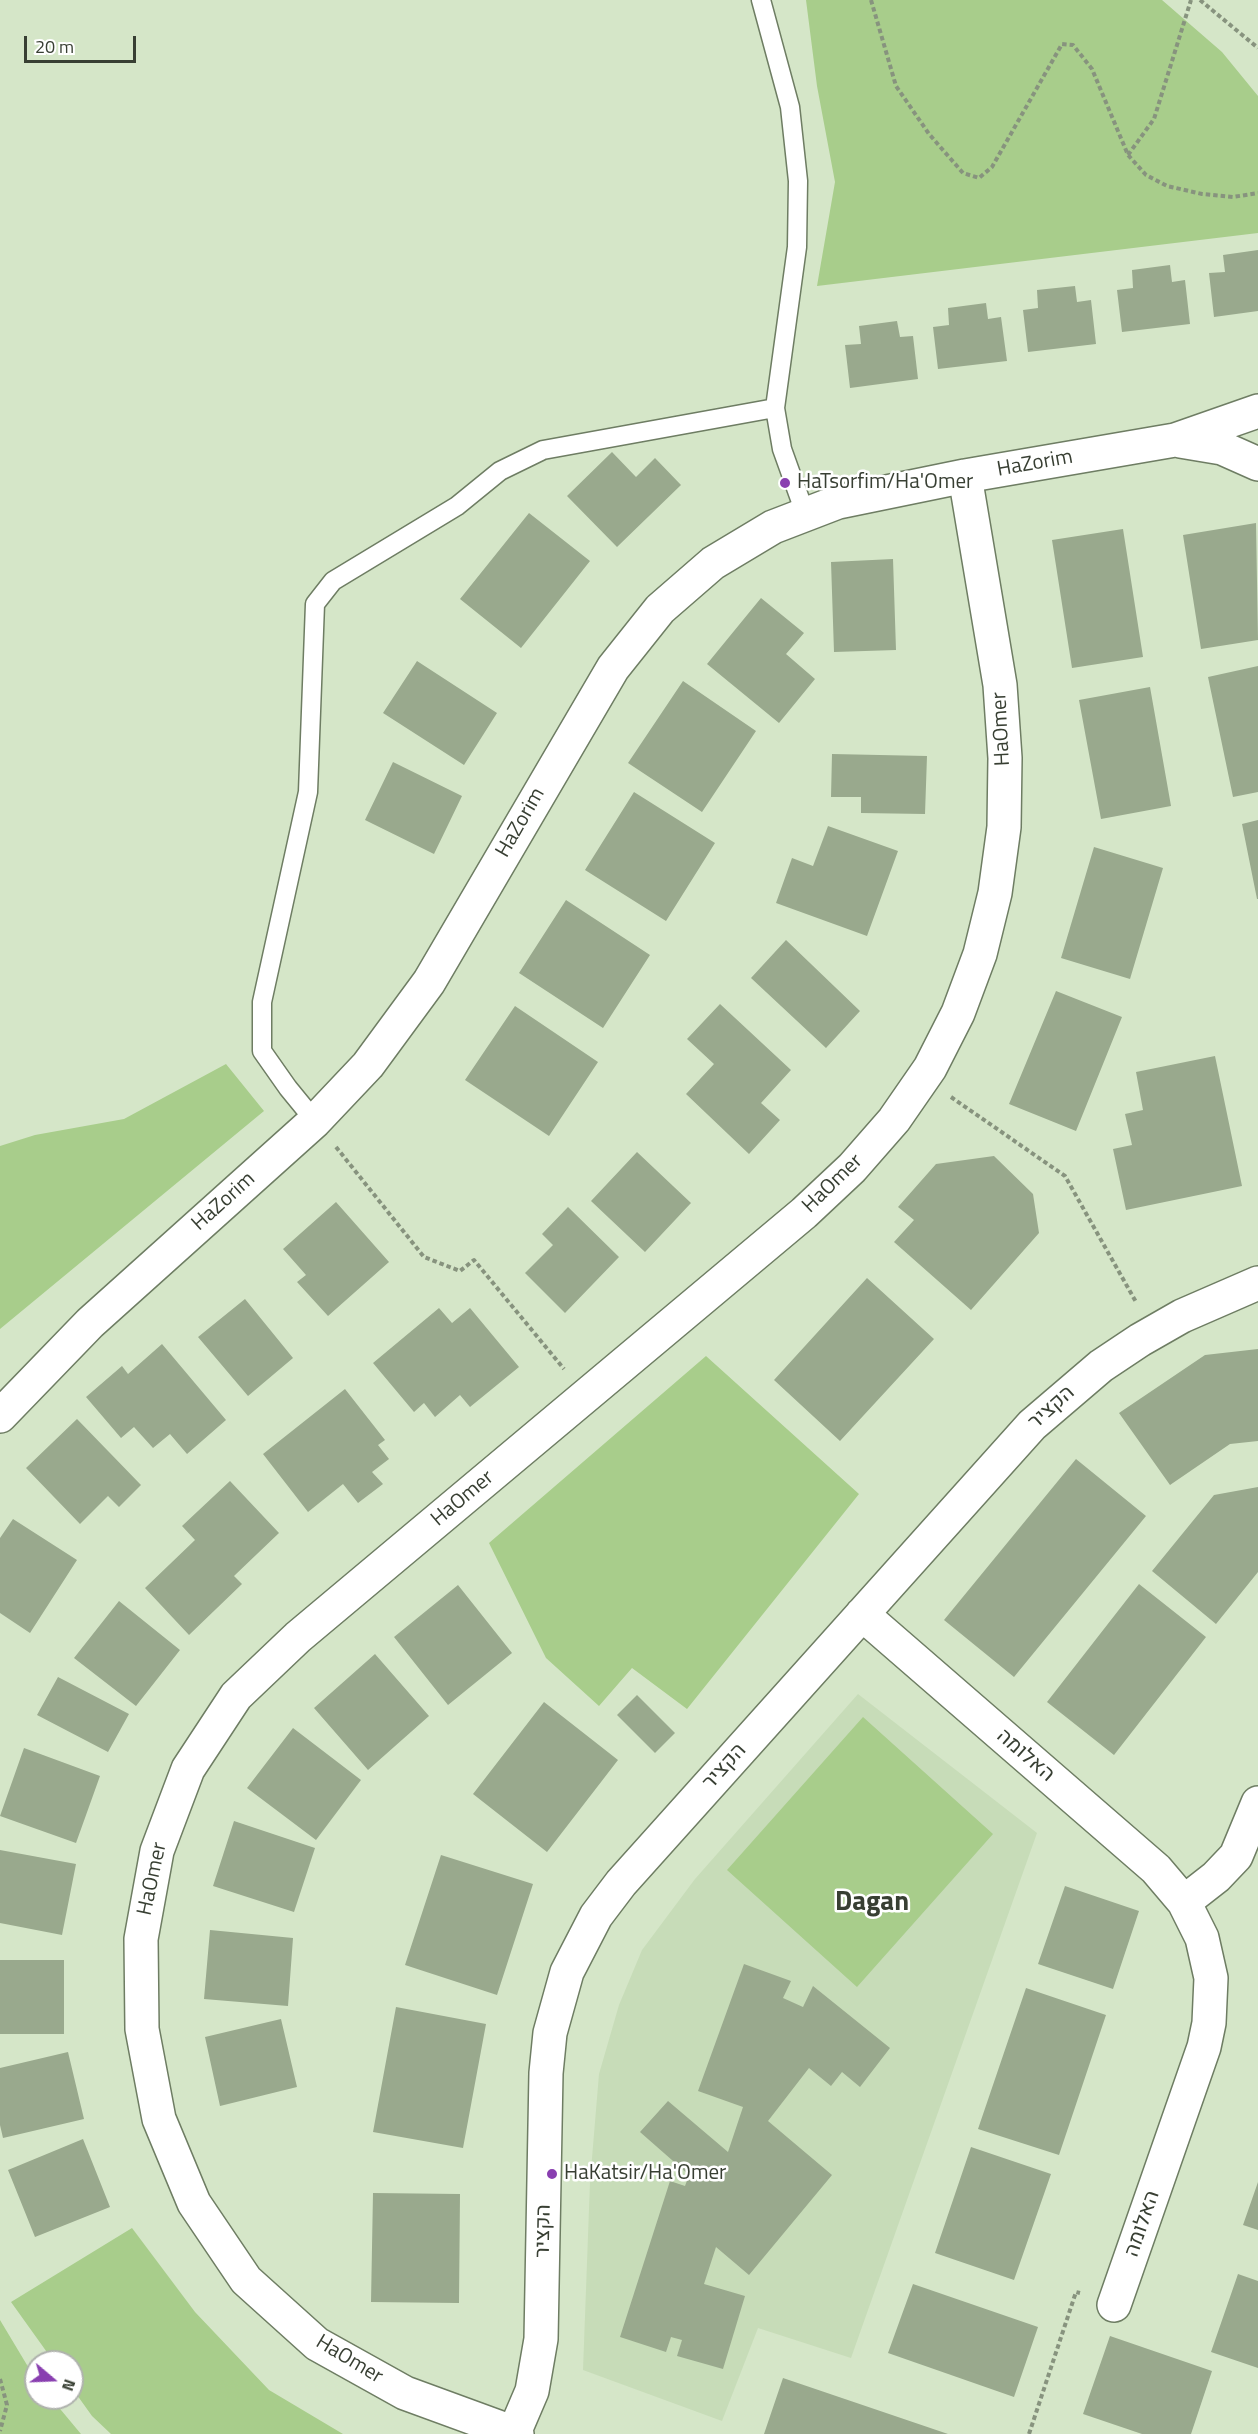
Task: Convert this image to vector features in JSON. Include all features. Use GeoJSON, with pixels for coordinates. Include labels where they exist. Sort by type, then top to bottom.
{"type":"FeatureCollection","features":[{"type":"Feature","properties":{"kind":"street"},"geometry":{"type":"LineString","coordinates":[[1163,443],[1210,430],[1258,411]]}},
{"type":"Feature","properties":{"kind":"street"},"geometry":{"type":"LineString","coordinates":[[1163,443],[1183,441],[1209,445],[1233,452],[1258,464]]}},
{"type":"Feature","properties":{"kind":"street","name":"HaZorim"},"geometry":{"type":"LineString","coordinates":[[1,1413],[90,1323],[315,1121],[368,1065],[415,1003],[590,702],[636,637],[660,609],[713,562],[742,543],[805,513],[873,493],[1163,443]]}},
{"type":"Feature","properties":{"kind":"street","name":"HaOmer"},"geometry":{"type":"LineString","coordinates":[[516,2434],[405,2393],[317,2344],[246,2280],[194,2203],[159,2119],[142,2030],[141,1939],[157,1851],[184,1779],[236,1696],[298,1637],[804,1213],[852,1168],[894,1120],[923,1078],[958,1013],[980,954],[995,893],[1004,827],[1005,758],[1000,685],[965,476]]}},
{"type":"Feature","properties":{"kind":"street","name":"הקציר"},"geometry":{"type":"LineString","coordinates":[[516,2434],[532,2391],[541,2339],[546,2073],[550,2033],[560,1992],[575,1953],[596,1916],[621,1883],[1032,1425],[1101,1366],[1153,1332],[1226,1295],[1258,1283]]}},
{"type":"Feature","properties":{"kind":"street","name":"האלומה"},"geometry":{"type":"LineString","coordinates":[[862,1614],[1156,1869],[1184,1902],[1194,1919],[1208,1957],[1211,2000],[1209,2023],[1196,2072],[1114,2305]]}},
{"type":"Feature","properties":{"kind":"street"},"geometry":{"type":"LineString","coordinates":[[1184,1902],[1216,1877],[1236,1856],[1258,1803]]}},
{"type":"Feature","properties":{"kind":"lane"},"geometry":{"type":"LineString","coordinates":[[761,0],[790,107],[798,182],[797,247],[775,408],[782,449],[805,513]]}},
{"type":"Feature","properties":{"kind":"lane"},"geometry":{"type":"LineString","coordinates":[[315,1121],[288,1088],[262,1050],[262,1002],[308,792],[315,604],[333,581],[457,506],[500,471],[543,450],[775,408]]}},
{"type":"Feature","properties":{"kind":"path"},"geometry":{"type":"LineString","coordinates":[[871,0],[896,86],[929,134],[963,173],[978,178],[992,167],[1062,44],[1073,45],[1092,69],[1128,155],[1146,175],[1167,186],[1202,194],[1233,197],[1258,193]]}},
{"type":"Feature","properties":{"kind":"path"},"geometry":{"type":"LineString","coordinates":[[1128,155],[1154,119],[1191,0]]}},
{"type":"Feature","properties":{"kind":"path"},"geometry":{"type":"LineString","coordinates":[[1200,0],[1258,48]]}},
{"type":"Feature","properties":{"kind":"path"},"geometry":{"type":"LineString","coordinates":[[923,1078],[1065,1176],[1153,1332]]}},
{"type":"Feature","properties":{"kind":"path"},"geometry":{"type":"LineString","coordinates":[[315,1121],[424,1257],[460,1271],[474,1260],[586,1395]]}},
{"type":"Feature","properties":{"kind":"path"},"geometry":{"type":"LineString","coordinates":[[1029,2434],[1076,2292],[1114,2305]]}},
{"type":"Feature","properties":{"kind":"path"},"geometry":{"type":"LineString","coordinates":[[0,2379],[7,2405],[0,2431]]}},
{"type":"Feature","properties":{"kind":"shaded area"},"geometry":{"type":"Polygon","coordinates":[[[858,1694],[1037,1833],[851,2358],[758,2328],[722,2421],[583,2370],[590,2182],[599,2074],[619,2005],[642,1950],[695,1879],[858,1694]]]}},
{"type":"Feature","properties":{"kind":"green space"},"geometry":{"type":"Polygon","coordinates":[[[806,0],[1162,0],[1222,52],[1258,96],[1258,233],[817,286],[835,182],[817,86],[806,0]]]}},
{"type":"Feature","properties":{"kind":"green space"},"geometry":{"type":"Polygon","coordinates":[[[226,1064],[264,1111],[0,1329],[0,1146],[35,1135],[124,1119],[226,1064]]]}},
{"type":"Feature","properties":{"kind":"green space"},"geometry":{"type":"Polygon","coordinates":[[[706,1356],[859,1494],[687,1709],[632,1668],[599,1706],[546,1658],[489,1543],[706,1356]]]}},
{"type":"Feature","properties":{"kind":"green space"},"geometry":{"type":"Polygon","coordinates":[[[863,1717],[993,1834],[857,1987],[727,1870],[863,1717]]]}},
{"type":"Feature","properties":{"kind":"green space"},"geometry":{"type":"Polygon","coordinates":[[[132,2228],[195,2312],[269,2390],[343,2434],[111,2434],[84,2405],[84,2350],[45,2350],[11,2302],[132,2228]]]}},
{"type":"Feature","properties":{"kind":"green space"},"geometry":{"type":"Polygon","coordinates":[[[0,2320],[24,2360],[24,2410],[61,2410],[81,2434],[0,2434],[0,2320]]]}},
{"type":"Feature","properties":{"kind":"building"},"geometry":{"type":"Polygon","coordinates":[[[1258,250],[1258,311],[1214,317],[1209,273],[1225,272],[1223,255],[1258,250]]]}},
{"type":"Feature","properties":{"kind":"building"},"geometry":{"type":"Polygon","coordinates":[[[1170,265],[1172,282],[1185,280],[1190,324],[1122,332],[1117,290],[1133,288],[1132,270],[1170,265]]]}},
{"type":"Feature","properties":{"kind":"building"},"geometry":{"type":"Polygon","coordinates":[[[1075,286],[1077,302],[1091,300],[1096,344],[1028,352],[1023,310],[1038,308],[1037,290],[1075,286]]]}},
{"type":"Feature","properties":{"kind":"building"},"geometry":{"type":"Polygon","coordinates":[[[986,303],[988,319],[1001,317],[1007,361],[938,369],[933,327],[949,325],[948,308],[986,303]]]}},
{"type":"Feature","properties":{"kind":"building"},"geometry":{"type":"Polygon","coordinates":[[[897,321],[900,337],[913,336],[918,379],[850,388],[845,345],[861,344],[859,326],[897,321]]]}},
{"type":"Feature","properties":{"kind":"building"},"geometry":{"type":"Polygon","coordinates":[[[612,452],[636,477],[655,458],[681,485],[617,547],[567,496],[612,452]]]}},
{"type":"Feature","properties":{"kind":"building"},"geometry":{"type":"Polygon","coordinates":[[[529,513],[590,561],[521,648],[460,599],[529,513]]]}},
{"type":"Feature","properties":{"kind":"building"},"geometry":{"type":"Polygon","coordinates":[[[1256,523],[1258,640],[1201,649],[1183,535],[1256,523]]]}},
{"type":"Feature","properties":{"kind":"building"},"geometry":{"type":"Polygon","coordinates":[[[1123,529],[1143,657],[1072,668],[1052,540],[1123,529]]]}},
{"type":"Feature","properties":{"kind":"building"},"geometry":{"type":"Polygon","coordinates":[[[893,559],[896,650],[834,652],[831,562],[893,559]]]}},
{"type":"Feature","properties":{"kind":"building"},"geometry":{"type":"Polygon","coordinates":[[[761,598],[804,633],[786,654],[815,679],[779,723],[707,664],[761,598]]]}},
{"type":"Feature","properties":{"kind":"building"},"geometry":{"type":"Polygon","coordinates":[[[417,661],[497,713],[464,765],[383,713],[417,661]]]}},
{"type":"Feature","properties":{"kind":"building"},"geometry":{"type":"Polygon","coordinates":[[[1258,666],[1258,792],[1233,797],[1208,677],[1258,666]]]}},
{"type":"Feature","properties":{"kind":"building"},"geometry":{"type":"Polygon","coordinates":[[[683,681],[756,731],[702,812],[628,763],[683,681]]]}},
{"type":"Feature","properties":{"kind":"building"},"geometry":{"type":"Polygon","coordinates":[[[1150,687],[1171,806],[1101,819],[1079,700],[1150,687]]]}},
{"type":"Feature","properties":{"kind":"building"},"geometry":{"type":"Polygon","coordinates":[[[832,754],[927,756],[925,814],[861,813],[861,797],[831,797],[832,754]]]}},
{"type":"Feature","properties":{"kind":"building"},"geometry":{"type":"Polygon","coordinates":[[[393,762],[462,796],[434,854],[365,820],[393,762]]]}},
{"type":"Feature","properties":{"kind":"building"},"geometry":{"type":"Polygon","coordinates":[[[634,792],[715,843],[666,921],[585,870],[634,792]]]}},
{"type":"Feature","properties":{"kind":"building"},"geometry":{"type":"Polygon","coordinates":[[[1258,820],[1258,899],[1257,899],[1242,824],[1258,820]]]}},
{"type":"Feature","properties":{"kind":"building"},"geometry":{"type":"Polygon","coordinates":[[[828,826],[898,851],[867,936],[776,903],[792,858],[813,866],[828,826]]]}},
{"type":"Feature","properties":{"kind":"building"},"geometry":{"type":"Polygon","coordinates":[[[1094,847],[1163,868],[1130,979],[1061,958],[1094,847]]]}},
{"type":"Feature","properties":{"kind":"building"},"geometry":{"type":"Polygon","coordinates":[[[566,900],[650,955],[603,1028],[519,973],[566,900]]]}},
{"type":"Feature","properties":{"kind":"building"},"geometry":{"type":"Polygon","coordinates":[[[786,940],[860,1011],[826,1048],[751,978],[786,940]]]}},
{"type":"Feature","properties":{"kind":"building"},"geometry":{"type":"Polygon","coordinates":[[[1056,991],[1122,1017],[1076,1131],[1009,1104],[1056,991]]]}},
{"type":"Feature","properties":{"kind":"building"},"geometry":{"type":"Polygon","coordinates":[[[720,1004],[791,1070],[761,1103],[780,1120],[749,1154],[686,1094],[714,1064],[687,1039],[720,1004]]]}},
{"type":"Feature","properties":{"kind":"building"},"geometry":{"type":"Polygon","coordinates":[[[515,1006],[598,1062],[549,1136],[465,1080],[515,1006]]]}},
{"type":"Feature","properties":{"kind":"building"},"geometry":{"type":"Polygon","coordinates":[[[1215,1056],[1242,1186],[1126,1210],[1113,1149],[1132,1145],[1125,1114],[1143,1110],[1136,1072],[1215,1056]]]}},
{"type":"Feature","properties":{"kind":"building"},"geometry":{"type":"Polygon","coordinates":[[[637,1152],[691,1203],[645,1252],[591,1201],[637,1152]]]}},
{"type":"Feature","properties":{"kind":"building"},"geometry":{"type":"Polygon","coordinates":[[[994,1156],[1033,1194],[1039,1233],[971,1310],[894,1242],[914,1220],[898,1207],[936,1164],[994,1156]]]}},
{"type":"Feature","properties":{"kind":"building"},"geometry":{"type":"Polygon","coordinates":[[[336,1202],[389,1262],[328,1316],[297,1282],[306,1275],[283,1249],[336,1202]]]}},
{"type":"Feature","properties":{"kind":"building"},"geometry":{"type":"Polygon","coordinates":[[[568,1207],[619,1257],[565,1313],[525,1273],[553,1245],[542,1234],[568,1207]]]}},
{"type":"Feature","properties":{"kind":"building"},"geometry":{"type":"Polygon","coordinates":[[[867,1278],[934,1339],[840,1441],[774,1380],[867,1278]]]}},
{"type":"Feature","properties":{"kind":"building"},"geometry":{"type":"Polygon","coordinates":[[[245,1299],[293,1358],[248,1396],[198,1337],[245,1299]]]}},
{"type":"Feature","properties":{"kind":"building"},"geometry":{"type":"Polygon","coordinates":[[[439,1308],[452,1323],[470,1308],[519,1367],[470,1407],[460,1395],[435,1417],[424,1403],[414,1412],[373,1363],[439,1308]]]}},
{"type":"Feature","properties":{"kind":"building"},"geometry":{"type":"Polygon","coordinates":[[[162,1344],[226,1420],[187,1454],[170,1434],[153,1448],[134,1427],[121,1438],[86,1397],[122,1366],[128,1374],[162,1344]]]}},
{"type":"Feature","properties":{"kind":"building"},"geometry":{"type":"Polygon","coordinates":[[[1258,1349],[1258,1441],[1230,1444],[1170,1485],[1119,1413],[1205,1355],[1258,1349]]]}},
{"type":"Feature","properties":{"kind":"building"},"geometry":{"type":"Polygon","coordinates":[[[345,1389],[385,1440],[378,1445],[389,1459],[372,1472],[383,1484],[358,1503],[343,1484],[308,1512],[263,1454],[345,1389]]]}},
{"type":"Feature","properties":{"kind":"building"},"geometry":{"type":"Polygon","coordinates":[[[77,1419],[141,1485],[119,1507],[108,1496],[80,1524],[26,1468],[77,1419]]]}},
{"type":"Feature","properties":{"kind":"building"},"geometry":{"type":"Polygon","coordinates":[[[1076,1459],[1146,1516],[1014,1677],[944,1620],[1076,1459]]]}},
{"type":"Feature","properties":{"kind":"building"},"geometry":{"type":"Polygon","coordinates":[[[230,1481],[279,1533],[234,1576],[242,1584],[189,1635],[145,1588],[195,1540],[182,1526],[230,1481]]]}},
{"type":"Feature","properties":{"kind":"building"},"geometry":{"type":"Polygon","coordinates":[[[1258,1487],[1258,1572],[1216,1624],[1152,1571],[1214,1495],[1258,1487]]]}},
{"type":"Feature","properties":{"kind":"building"},"geometry":{"type":"Polygon","coordinates":[[[13,1519],[77,1560],[30,1633],[0,1613],[0,1538],[13,1519]]]}},
{"type":"Feature","properties":{"kind":"building"},"geometry":{"type":"Polygon","coordinates":[[[1139,1584],[1206,1637],[1114,1755],[1047,1702],[1139,1584]]]}},
{"type":"Feature","properties":{"kind":"building"},"geometry":{"type":"Polygon","coordinates":[[[458,1585],[512,1653],[448,1705],[394,1637],[458,1585]]]}},
{"type":"Feature","properties":{"kind":"building"},"geometry":{"type":"Polygon","coordinates":[[[119,1601],[180,1650],[136,1706],[74,1658],[119,1601]]]}},
{"type":"Feature","properties":{"kind":"building"},"geometry":{"type":"Polygon","coordinates":[[[375,1654],[429,1716],[368,1770],[314,1708],[375,1654]]]}},
{"type":"Feature","properties":{"kind":"building"},"geometry":{"type":"Polygon","coordinates":[[[58,1677],[129,1714],[108,1752],[37,1715],[58,1677]]]}},
{"type":"Feature","properties":{"kind":"building"},"geometry":{"type":"Polygon","coordinates":[[[637,1695],[675,1733],[655,1753],[617,1715],[637,1695]]]}},
{"type":"Feature","properties":{"kind":"building"},"geometry":{"type":"Polygon","coordinates":[[[544,1702],[618,1760],[547,1852],[473,1794],[544,1702]]]}},
{"type":"Feature","properties":{"kind":"building"},"geometry":{"type":"Polygon","coordinates":[[[293,1728],[361,1780],[316,1840],[247,1788],[293,1728]]]}},
{"type":"Feature","properties":{"kind":"building"},"geometry":{"type":"Polygon","coordinates":[[[24,1748],[100,1776],[76,1843],[0,1816],[24,1748]]]}},
{"type":"Feature","properties":{"kind":"building"},"geometry":{"type":"Polygon","coordinates":[[[234,1821],[315,1848],[294,1912],[213,1886],[234,1821]]]}},
{"type":"Feature","properties":{"kind":"building"},"geometry":{"type":"Polygon","coordinates":[[[0,1850],[76,1864],[62,1935],[0,1923],[0,1850]]]}},
{"type":"Feature","properties":{"kind":"building"},"geometry":{"type":"Polygon","coordinates":[[[441,1855],[533,1884],[497,1995],[405,1965],[441,1855]]]}},
{"type":"Feature","properties":{"kind":"building"},"geometry":{"type":"Polygon","coordinates":[[[1065,1886],[1139,1911],[1113,1989],[1038,1964],[1065,1886]]]}},
{"type":"Feature","properties":{"kind":"building"},"geometry":{"type":"Polygon","coordinates":[[[210,1930],[293,1938],[288,2006],[204,1999],[210,1930]]]}},
{"type":"Feature","properties":{"kind":"building"},"geometry":{"type":"Polygon","coordinates":[[[0,1960],[64,1960],[64,2034],[0,2034],[0,1960]]]}},
{"type":"Feature","properties":{"kind":"building"},"geometry":{"type":"Polygon","coordinates":[[[744,1964],[791,1981],[783,1998],[803,2007],[813,1986],[890,2048],[860,2087],[842,2072],[831,2086],[809,2068],[768,2121],[832,2175],[749,2275],[716,2247],[704,2284],[745,2296],[723,2369],[677,2356],[682,2340],[671,2337],[666,2352],[620,2337],[670,2181],[685,2186],[689,2175],[640,2132],[668,2101],[728,2152],[743,2107],[698,2091],[744,1964]]]}},
{"type":"Feature","properties":{"kind":"building"},"geometry":{"type":"Polygon","coordinates":[[[1026,1988],[1106,2015],[1059,2155],[978,2129],[1026,1988]]]}},
{"type":"Feature","properties":{"kind":"building"},"geometry":{"type":"Polygon","coordinates":[[[396,2007],[486,2024],[463,2148],[373,2132],[396,2007]]]}},
{"type":"Feature","properties":{"kind":"building"},"geometry":{"type":"Polygon","coordinates":[[[281,2019],[297,2087],[220,2106],[205,2037],[281,2019]]]}},
{"type":"Feature","properties":{"kind":"building"},"geometry":{"type":"Polygon","coordinates":[[[68,2052],[84,2119],[3,2138],[0,2125],[0,2068],[68,2052]]]}},
{"type":"Feature","properties":{"kind":"building"},"geometry":{"type":"Polygon","coordinates":[[[83,2139],[110,2207],[35,2237],[8,2170],[83,2139]]]}},
{"type":"Feature","properties":{"kind":"building"},"geometry":{"type":"Polygon","coordinates":[[[971,2147],[1051,2174],[1014,2280],[935,2253],[971,2147]]]}},
{"type":"Feature","properties":{"kind":"building"},"geometry":{"type":"Polygon","coordinates":[[[1258,2182],[1258,2230],[1243,2225],[1258,2182]]]}},
{"type":"Feature","properties":{"kind":"building"},"geometry":{"type":"Polygon","coordinates":[[[373,2193],[460,2194],[459,2303],[371,2302],[373,2193]]]}},
{"type":"Feature","properties":{"kind":"building"},"geometry":{"type":"Polygon","coordinates":[[[1238,2274],[1258,2281],[1258,2368],[1211,2352],[1238,2274]]]}},
{"type":"Feature","properties":{"kind":"building"},"geometry":{"type":"Polygon","coordinates":[[[913,2284],[1038,2327],[1014,2397],[888,2353],[913,2284]]]}},
{"type":"Feature","properties":{"kind":"building"},"geometry":{"type":"Polygon","coordinates":[[[1110,2336],[1212,2371],[1191,2434],[1142,2434],[1083,2414],[1110,2336]]]}},
{"type":"Feature","properties":{"kind":"building"},"geometry":{"type":"Polygon","coordinates":[[[783,2378],[948,2434],[764,2434],[783,2378]]]}},
{"type":"Feature","properties":{"kind":"place","name":"HaTsorfim/Ha'Omer"},"geometry":{"type":"Point","coordinates":[785,483]}},
{"type":"Feature","properties":{"kind":"place","name":"HaKatsir/Ha'Omer"},"geometry":{"type":"Point","coordinates":[552,2174]}},
{"type":"Feature","properties":{"kind":"district","name":"Dagan"},"geometry":{"type":"Point","coordinates":[872,1903]}}]}
